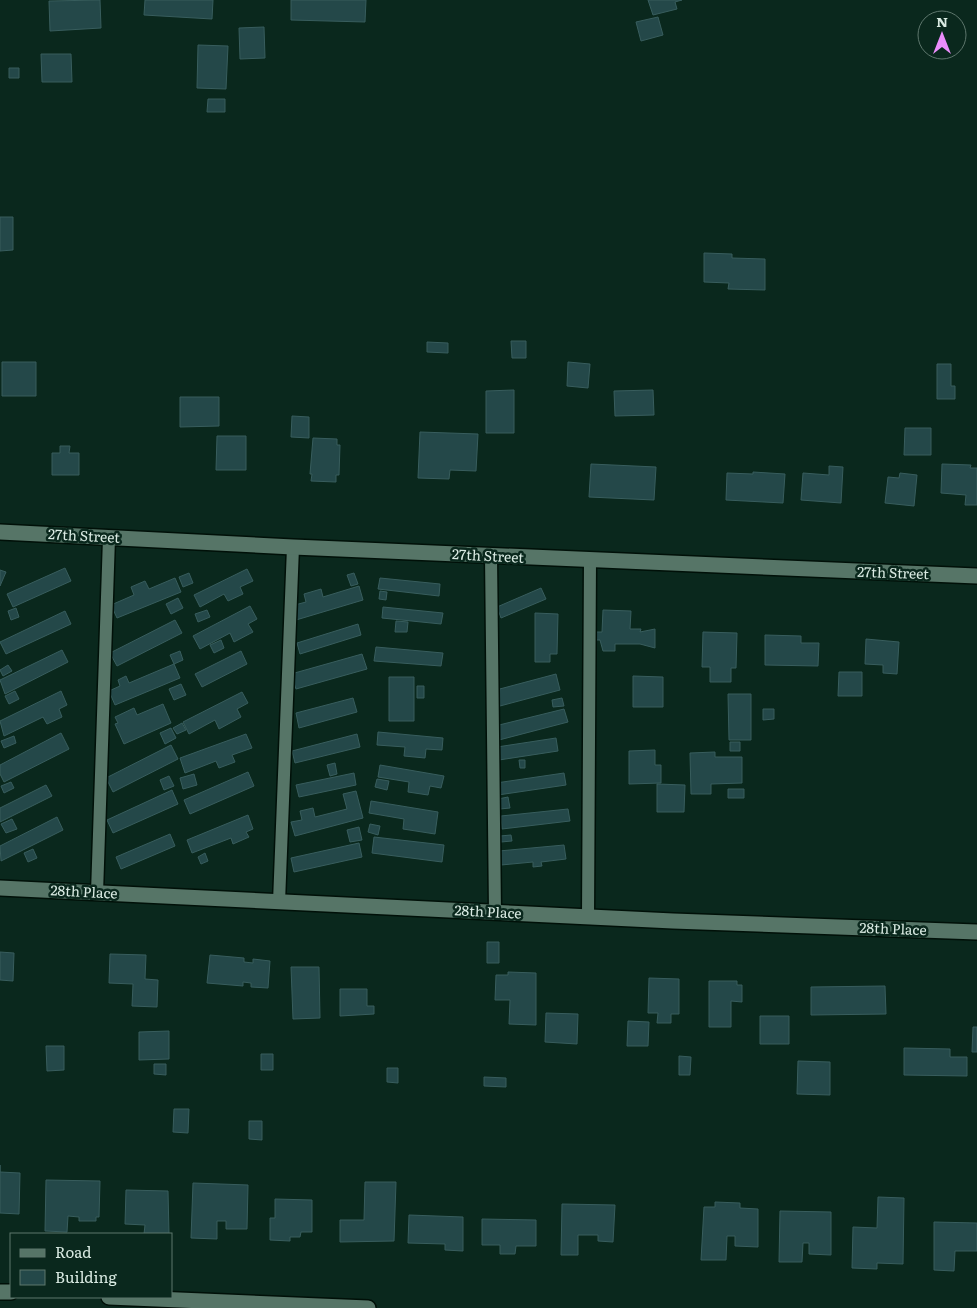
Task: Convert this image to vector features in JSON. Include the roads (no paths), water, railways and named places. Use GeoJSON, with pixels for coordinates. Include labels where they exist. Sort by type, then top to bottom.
{"type":"FeatureCollection","features":[{"type":"Feature","properties":{"kind":"street","name":"27th Street"},"geometry":{"type":"LineString","coordinates":[[0,532],[293,548],[977,576]]}},
{"type":"Feature","properties":{"kind":"street","name":"28th Place"},"geometry":{"type":"LineString","coordinates":[[0,888],[588,917],[977,932]]}},
{"type":"Feature","properties":{"kind":"street"},"geometry":{"type":"LineString","coordinates":[[133,1298],[368,1308]]}},
{"type":"Feature","properties":{"kind":"lane"},"geometry":{"type":"LineString","coordinates":[[97,893],[109,538]]}},
{"type":"Feature","properties":{"kind":"lane"},"geometry":{"type":"LineString","coordinates":[[279,902],[293,548]]}},
{"type":"Feature","properties":{"kind":"lane"},"geometry":{"type":"LineString","coordinates":[[491,556],[495,912]]}},
{"type":"Feature","properties":{"kind":"lane"},"geometry":{"type":"LineString","coordinates":[[588,917],[590,561]]}}]}
